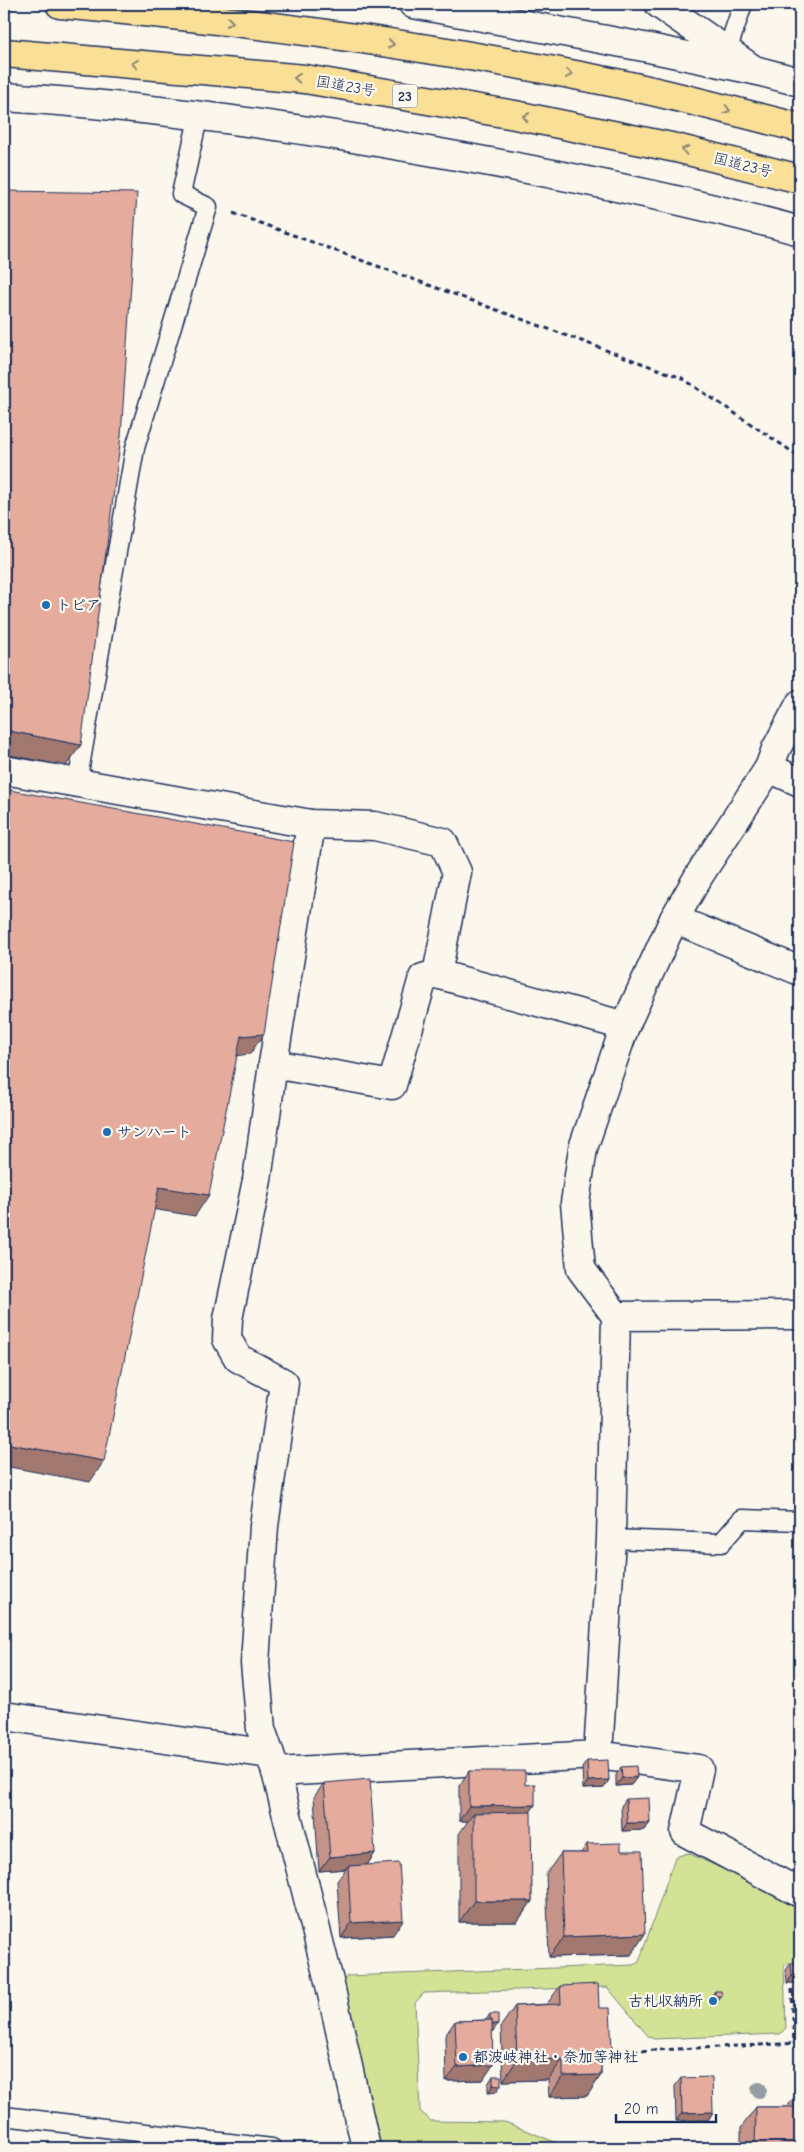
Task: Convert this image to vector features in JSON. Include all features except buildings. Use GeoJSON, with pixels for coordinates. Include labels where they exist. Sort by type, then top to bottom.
{"type":"FeatureCollection","features":[{"type":"Feature","properties":{"kind":"highway"},"geometry":{"type":"LineString","coordinates":[[60,4],[164,13],[424,48],[607,81],[800,128]]}},
{"type":"Feature","properties":{"kind":"highway","name":"国道23号"},"geometry":{"type":"LineString","coordinates":[[4,54],[305,79],[534,119],[676,148],[800,179]]}},
{"type":"Feature","properties":{"kind":"street"},"geometry":{"type":"LineString","coordinates":[[414,4],[649,48],[754,70],[800,82]]}},
{"type":"Feature","properties":{"kind":"street"},"geometry":{"type":"LineString","coordinates":[[659,4],[754,70]]}},
{"type":"Feature","properties":{"kind":"street"},"geometry":{"type":"LineString","coordinates":[[4,97],[74,101],[198,114],[377,142],[547,171],[800,231]]}},
{"type":"Feature","properties":{"kind":"street"},"geometry":{"type":"LineString","coordinates":[[598,1755],[611,1539],[616,1316],[581,1269],[575,1203],[583,1148],[626,1026],[674,918],[700,874],[769,768],[776,748],[800,704]]}},
{"type":"Feature","properties":{"kind":"street"},"geometry":{"type":"LineString","coordinates":[[769,768],[800,782]]}},
{"type":"Feature","properties":{"kind":"street"},"geometry":{"type":"LineString","coordinates":[[4,770],[311,824],[375,826],[443,842],[458,872],[437,974]]}},
{"type":"Feature","properties":{"kind":"street"},"geometry":{"type":"LineString","coordinates":[[311,824],[273,1064],[257,1180],[228,1319],[227,1339],[238,1358],[284,1383],[264,1526],[255,1663],[261,1729],[273,1763],[330,1985],[366,2148]]}},
{"type":"Feature","properties":{"kind":"street"},"geometry":{"type":"LineString","coordinates":[[674,918],[800,970]]}},
{"type":"Feature","properties":{"kind":"street"},"geometry":{"type":"LineString","coordinates":[[273,1064],[392,1085],[424,978],[437,974],[626,1026]]}},
{"type":"Feature","properties":{"kind":"street"},"geometry":{"type":"LineString","coordinates":[[616,1316],[800,1315]]}},
{"type":"Feature","properties":{"kind":"street"},"geometry":{"type":"LineString","coordinates":[[4,1716],[273,1763],[598,1755],[699,1769],[685,1832],[800,1892]]}},
{"type":"Feature","properties":{"kind":"lane"},"geometry":{"type":"LineString","coordinates":[[727,51],[743,4]]}},
{"type":"Feature","properties":{"kind":"lane"},"geometry":{"type":"LineString","coordinates":[[77,784],[135,448],[208,207],[181,194],[198,114]]}},
{"type":"Feature","properties":{"kind":"lane"},"geometry":{"type":"LineString","coordinates":[[611,1539],[721,1543],[742,1519],[800,1521]]}},
{"type":"Feature","properties":{"kind":"lane"},"geometry":{"type":"LineString","coordinates":[[4,2116],[272,2148]]}},
{"type":"Feature","properties":{"kind":"path"},"geometry":{"type":"LineString","coordinates":[[208,207],[216,207],[682,378],[800,457]]}},
{"type":"Feature","properties":{"kind":"path"},"geometry":{"type":"LineString","coordinates":[[792,1989],[794,2044]]}},
{"type":"Feature","properties":{"kind":"path"},"geometry":{"type":"LineString","coordinates":[[615,2052],[800,2043]]}},
{"type":"Feature","properties":{"kind":"green space"},"geometry":{"type":"Polygon","coordinates":[[[688,1853],[800,1904],[800,1963],[787,1963],[784,1967],[786,2028],[780,2034],[654,2039],[649,2037],[607,1987],[424,1993],[415,2003],[420,2111],[431,2121],[505,2122],[570,2148],[378,2148],[340,1984],[347,1976],[633,1965],[639,1962],[675,1857],[688,1853]]]}},
{"type":"Feature","properties":{"kind":"place","name":"トピア"},"geometry":{"type":"Point","coordinates":[46,605]}},
{"type":"Feature","properties":{"kind":"place","name":"サンハート"},"geometry":{"type":"Point","coordinates":[107,1132]}},
{"type":"Feature","properties":{"kind":"place","name":"古札収納所"},"geometry":{"type":"Point","coordinates":[713,2001]}},
{"type":"Feature","properties":{"kind":"place","name":"都波岐神社・奈加等神社"},"geometry":{"type":"Point","coordinates":[463,2057]}}]}
